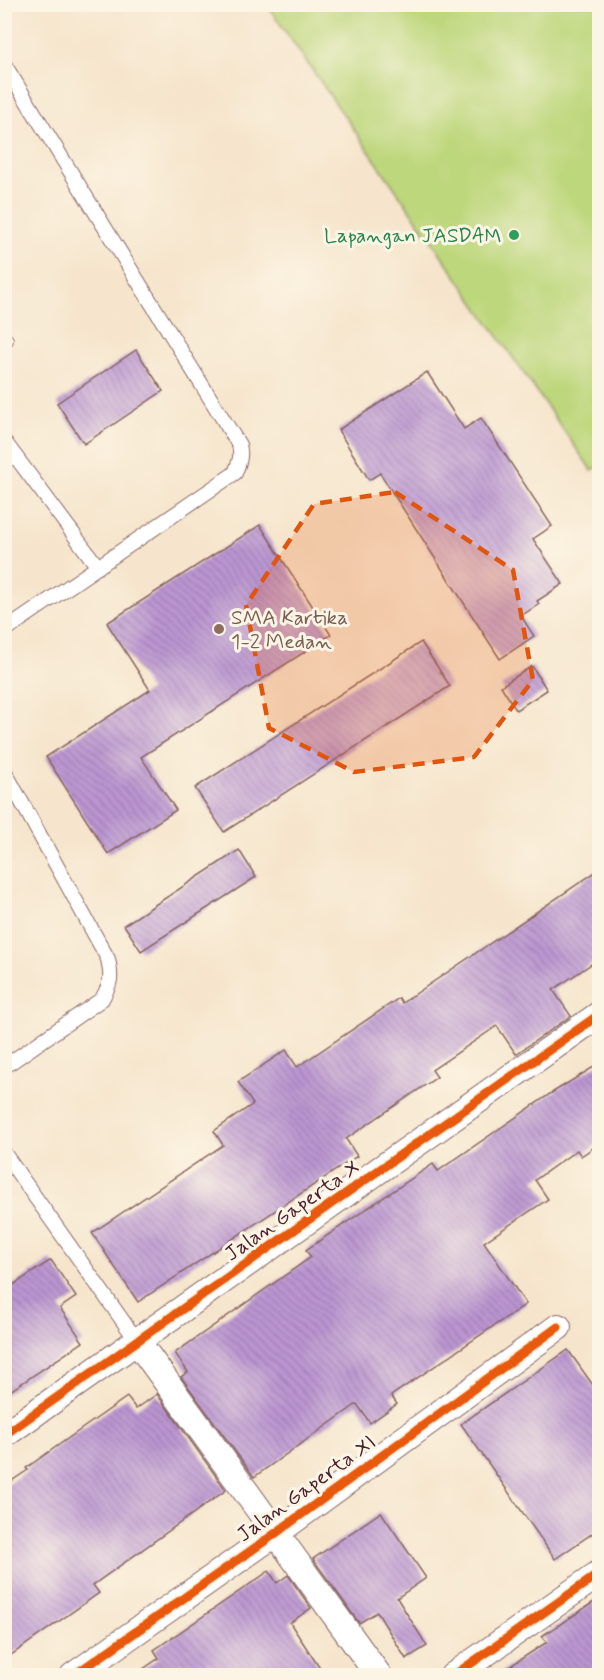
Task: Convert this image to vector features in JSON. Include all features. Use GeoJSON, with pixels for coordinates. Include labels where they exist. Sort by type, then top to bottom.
{"type":"FeatureCollection","features":[{"type":"Feature","properties":{"kind":"street","name":"Jalan Gaperta X"},"geometry":{"type":"LineString","coordinates":[[4,1435],[600,1014]]}},
{"type":"Feature","properties":{"kind":"street","name":"Jalan Gaperta XI"},"geometry":{"type":"LineString","coordinates":[[73,1676],[276,1533],[558,1327]]}},
{"type":"Feature","properties":{"kind":"street"},"geometry":{"type":"LineString","coordinates":[[137,1341],[379,1676]]}},
{"type":"Feature","properties":{"kind":"street"},"geometry":{"type":"LineString","coordinates":[[453,1676],[600,1573]]}},
{"type":"Feature","properties":{"kind":"lane"},"geometry":{"type":"LineString","coordinates":[[4,64],[239,445],[241,452],[235,473],[4,632]]}},
{"type":"Feature","properties":{"kind":"lane"},"geometry":{"type":"LineString","coordinates":[[4,441],[98,567]]}},
{"type":"Feature","properties":{"kind":"lane"},"geometry":{"type":"LineString","coordinates":[[4,770],[108,959],[111,971],[110,986],[102,999],[4,1067]]}},
{"type":"Feature","properties":{"kind":"lane"},"geometry":{"type":"LineString","coordinates":[[6,1155],[137,1341]]}},
{"type":"Feature","properties":{"kind":"highlighted area"},"geometry":{"type":"Polygon","coordinates":[[[395,492],[513,570],[533,680],[474,757],[354,772],[269,728],[246,605],[314,504],[395,492]]]}},
{"type":"Feature","properties":{"kind":"green space","name":"Lapangan JASDAM"},"geometry":{"type":"Polygon","coordinates":[[[267,5],[599,5],[599,466],[592,471],[267,5]]]}},
{"type":"Feature","properties":{"kind":"building"},"geometry":{"type":"Polygon","coordinates":[[[136,350],[163,391],[84,444],[57,403],[136,350]]]}},
{"type":"Feature","properties":{"kind":"building"},"geometry":{"type":"Polygon","coordinates":[[[427,372],[464,429],[481,418],[552,526],[533,539],[563,584],[537,601],[539,604],[521,616],[534,636],[500,659],[380,473],[369,480],[338,430],[427,372]]]}},
{"type":"Feature","properties":{"kind":"building","name":"SMA Kartika 1-2 Medan"},"geometry":{"type":"Polygon","coordinates":[[[260,525],[331,635],[141,757],[176,810],[108,854],[46,757],[150,690],[107,623],[260,525]]]}},
{"type":"Feature","properties":{"kind":"building"},"geometry":{"type":"Polygon","coordinates":[[[421,642],[450,686],[224,832],[195,788],[421,642]]]}},
{"type":"Feature","properties":{"kind":"building"},"geometry":{"type":"Polygon","coordinates":[[[532,666],[547,690],[516,710],[501,686],[532,666]]]}},
{"type":"Feature","properties":{"kind":"building"},"geometry":{"type":"Polygon","coordinates":[[[239,850],[256,877],[141,951],[124,925],[239,850]]]}},
{"type":"Feature","properties":{"kind":"building"},"geometry":{"type":"Polygon","coordinates":[[[600,869],[600,958],[553,990],[571,1016],[516,1054],[497,1026],[432,1070],[437,1077],[346,1139],[357,1156],[138,1302],[92,1233],[223,1145],[214,1131],[253,1104],[238,1082],[286,1050],[297,1067],[399,998],[402,1003],[600,869]]]}},
{"type":"Feature","properties":{"kind":"building"},"geometry":{"type":"Polygon","coordinates":[[[600,1063],[600,1143],[581,1156],[577,1150],[535,1180],[548,1199],[484,1242],[526,1304],[391,1396],[397,1404],[370,1423],[357,1404],[254,1477],[181,1377],[188,1372],[175,1353],[311,1257],[306,1250],[433,1164],[438,1171],[550,1094],[600,1063]]]}},
{"type":"Feature","properties":{"kind":"building"},"geometry":{"type":"Polygon","coordinates":[[[51,1260],[76,1297],[60,1308],[83,1342],[4,1395],[4,1291],[51,1260]]]}},
{"type":"Feature","properties":{"kind":"building"},"geometry":{"type":"Polygon","coordinates":[[[568,1350],[600,1395],[600,1528],[555,1559],[461,1424],[568,1350]]]}},
{"type":"Feature","properties":{"kind":"building"},"geometry":{"type":"Polygon","coordinates":[[[157,1394],[226,1490],[93,1585],[99,1593],[4,1660],[4,1486],[127,1397],[136,1409],[157,1394]]]}},
{"type":"Feature","properties":{"kind":"building"},"geometry":{"type":"Polygon","coordinates":[[[381,1512],[426,1578],[397,1598],[427,1646],[406,1659],[377,1612],[359,1623],[313,1559],[381,1512]]]}},
{"type":"Feature","properties":{"kind":"building"},"geometry":{"type":"Polygon","coordinates":[[[269,1571],[277,1583],[288,1575],[311,1608],[290,1623],[325,1676],[133,1676],[159,1658],[154,1650],[269,1571]]]}},
{"type":"Feature","properties":{"kind":"building"},"geometry":{"type":"Polygon","coordinates":[[[600,1598],[600,1676],[495,1676],[547,1642],[542,1636],[600,1598]]]}},
{"type":"Feature","properties":{"kind":"cycle path"},"geometry":{"type":"LineString","coordinates":[[4,1435],[600,1014]]}},
{"type":"Feature","properties":{"kind":"cycle path"},"geometry":{"type":"LineString","coordinates":[[73,1676],[276,1533],[558,1327]]}},
{"type":"Feature","properties":{"kind":"cycle path"},"geometry":{"type":"LineString","coordinates":[[453,1676],[600,1573]]}},
{"type":"Feature","properties":{"kind":"place","name":"Lapangan JASDAM"},"geometry":{"type":"Point","coordinates":[514,235]}},
{"type":"Feature","properties":{"kind":"place","name":"SMA Kartika 1-2 Medan"},"geometry":{"type":"Point","coordinates":[219,629]}}]}
